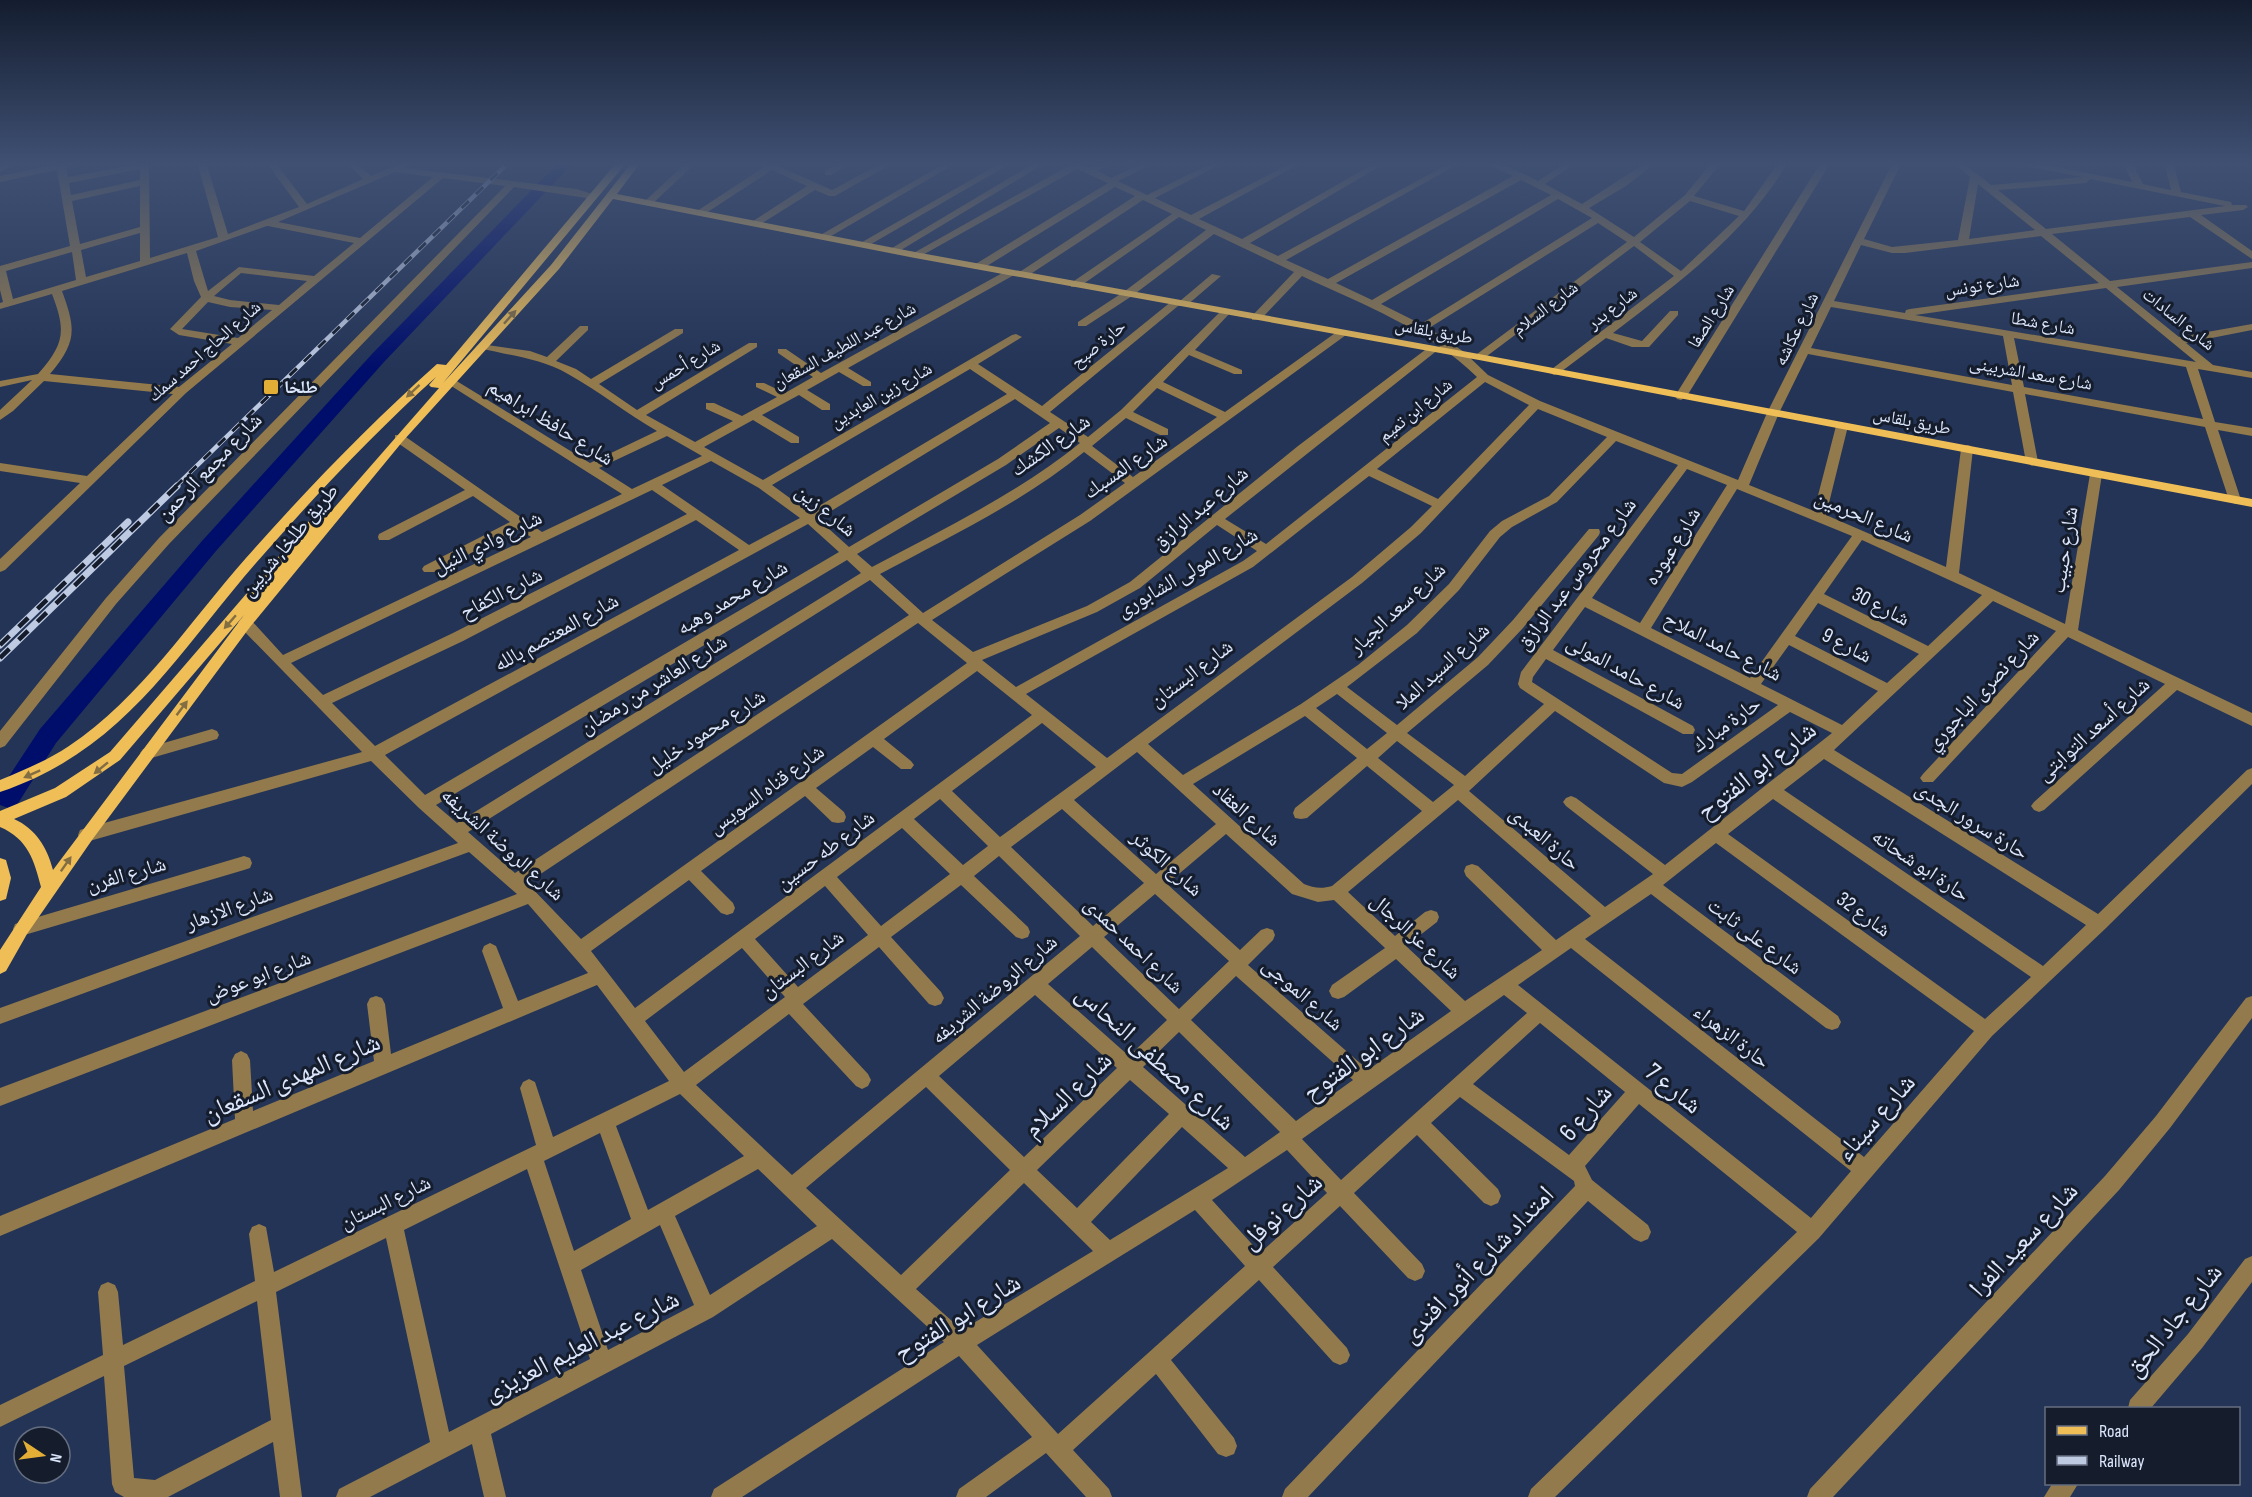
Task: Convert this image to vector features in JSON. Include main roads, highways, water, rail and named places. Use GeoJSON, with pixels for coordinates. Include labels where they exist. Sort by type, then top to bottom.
{"type":"FeatureCollection","features":[{"type":"Feature","properties":{"kind":"main road","name":"طريق طلخا, شربين"},"geometry":{"type":"LineString","coordinates":[[0,818],[29,809],[61,795],[90,777],[115,756],[488,324],[564,232]]}},
{"type":"Feature","properties":{"kind":"main road","name":"طريق طلخا, شربين"},"geometry":{"type":"LineString","coordinates":[[0,966],[21,929],[86,835],[245,623],[399,438],[555,267],[579,232]]}},
{"type":"Feature","properties":{"kind":"main road","name":"طريق بلقاس"},"geometry":{"type":"LineString","coordinates":[[798,232],[1075,285],[1479,357],[2252,503]]}},
{"type":"Feature","properties":{"kind":"main road"},"geometry":{"type":"LineString","coordinates":[[536,266],[555,267]]}},
{"type":"Feature","properties":{"kind":"main road"},"geometry":{"type":"LineString","coordinates":[[0,786],[39,771],[70,754],[95,737],[130,704],[241,571],[410,394],[488,324]]}},
{"type":"Feature","properties":{"kind":"main road"},"geometry":{"type":"LineString","coordinates":[[0,818],[30,836],[39,850],[49,888]]}},
{"type":"Feature","properties":{"kind":"main road"},"geometry":{"type":"LineString","coordinates":[[0,865],[3,878],[0,894]]}},
{"type":"Feature","properties":{"kind":"waterway"},"geometry":{"type":"LineString","coordinates":[[8,798],[48,736],[209,546],[378,358],[500,232]]}},
{"type":"Feature","properties":{"kind":"railway"},"geometry":{"type":"LineString","coordinates":[[175,487],[437,232]]}},
{"type":"Feature","properties":{"kind":"railway"},"geometry":{"type":"LineString","coordinates":[[0,658],[177,486]]}},
{"type":"Feature","properties":{"kind":"railway"},"geometry":{"type":"LineString","coordinates":[[0,645],[128,522]]}},
{"type":"Feature","properties":{"kind":"place","name":"طلخا"},"geometry":{"type":"Point","coordinates":[271,387]}}]}
